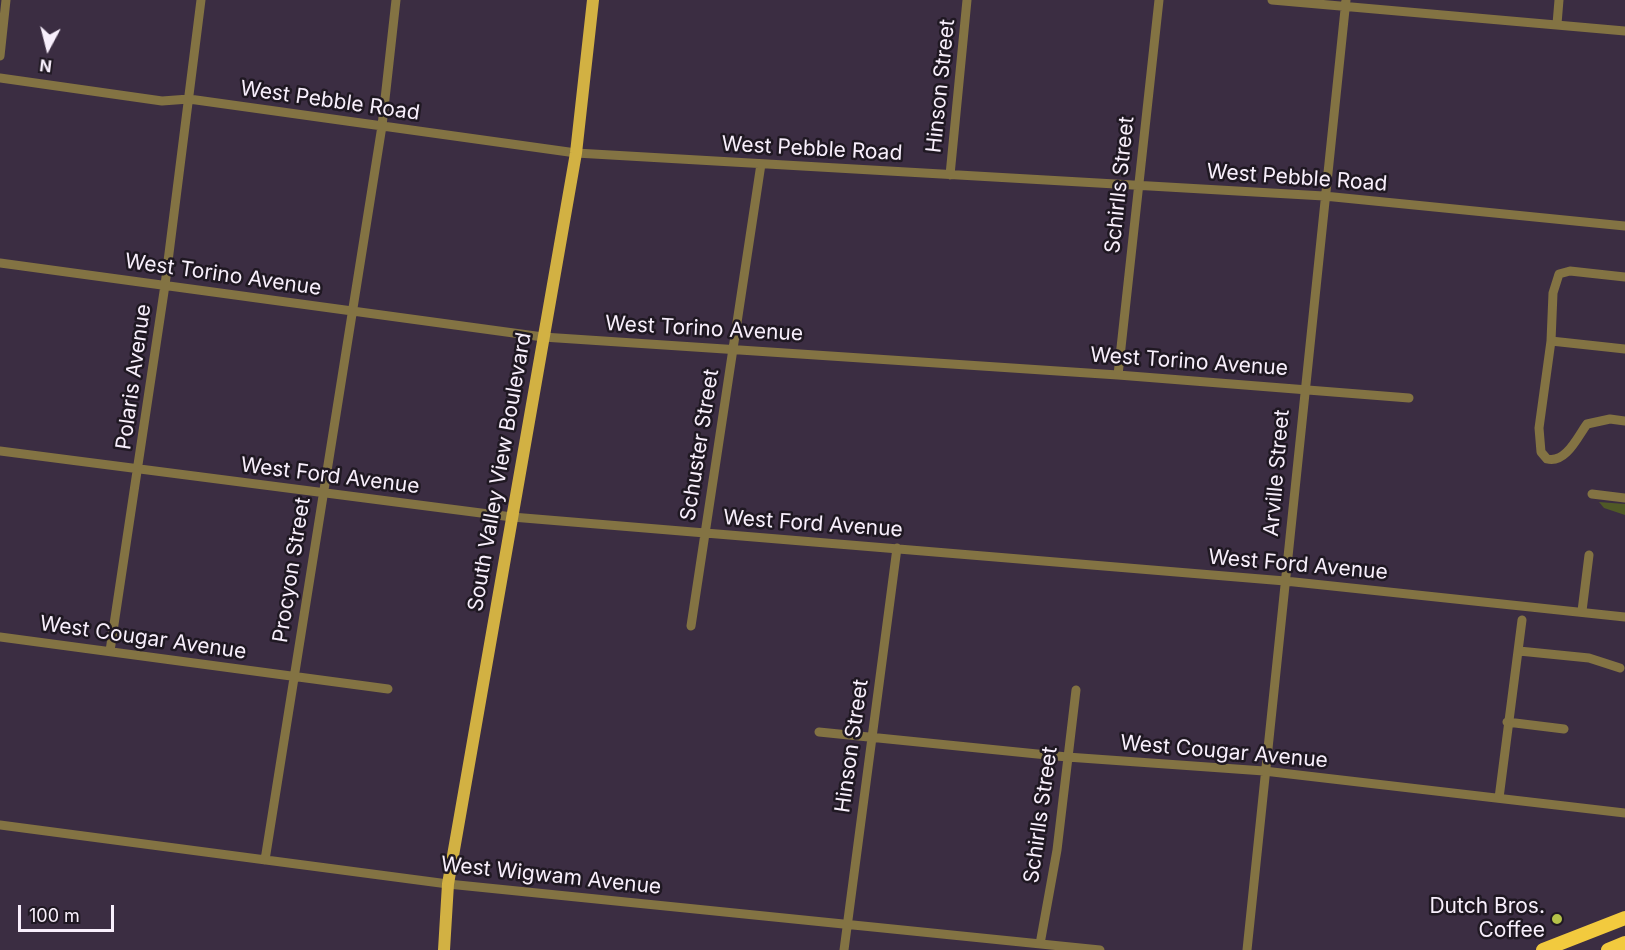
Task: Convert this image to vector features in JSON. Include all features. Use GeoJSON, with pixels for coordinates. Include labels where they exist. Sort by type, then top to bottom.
{"type":"FeatureCollection","features":[{"type":"Feature","properties":{"kind":"highway"},"geometry":{"type":"LineString","coordinates":[[1544,950],[1625,918]]}},
{"type":"Feature","properties":{"kind":"highway"},"geometry":{"type":"LineString","coordinates":[[1608,950],[1625,943]]}},
{"type":"Feature","properties":{"kind":"main road","name":"South Valley View Boulevard"},"geometry":{"type":"LineString","coordinates":[[444,950],[448,884],[576,153],[593,0]]}},
{"type":"Feature","properties":{"kind":"street"},"geometry":{"type":"LineString","coordinates":[[0,56],[6,0]]}},
{"type":"Feature","properties":{"kind":"street","name":"Polaris Avenue"},"geometry":{"type":"LineString","coordinates":[[110,651],[165,285],[201,0]]}},
{"type":"Feature","properties":{"kind":"street","name":"Procyon Street"},"geometry":{"type":"LineString","coordinates":[[265,860],[382,126],[396,0]]}},
{"type":"Feature","properties":{"kind":"street","name":"Hinson Street"},"geometry":{"type":"LineString","coordinates":[[950,175],[968,0]]}},
{"type":"Feature","properties":{"kind":"street","name":"Schirlls Street"},"geometry":{"type":"LineString","coordinates":[[1118,375],[1159,0]]}},
{"type":"Feature","properties":{"kind":"street"},"geometry":{"type":"LineString","coordinates":[[1272,0],[1345,2],[1625,31]]}},
{"type":"Feature","properties":{"kind":"street"},"geometry":{"type":"LineString","coordinates":[[1557,24],[1559,0]]}},
{"type":"Feature","properties":{"kind":"street","name":"Arville Street"},"geometry":{"type":"LineString","coordinates":[[1247,950],[1303,388],[1345,2]]}},
{"type":"Feature","properties":{"kind":"street","name":"West Pebble Road"},"geometry":{"type":"LineString","coordinates":[[0,78],[162,101],[189,99],[576,153],[1324,196],[1625,226]]}},
{"type":"Feature","properties":{"kind":"street","name":"Schuster Street"},"geometry":{"type":"LineString","coordinates":[[691,626],[761,164]]}},
{"type":"Feature","properties":{"kind":"street","name":"West Torino Avenue"},"geometry":{"type":"LineString","coordinates":[[0,263],[543,337],[1303,388],[1409,398]]}},
{"type":"Feature","properties":{"kind":"street"},"geometry":{"type":"LineString","coordinates":[[1625,277],[1570,272],[1559,274],[1553,293],[1551,341],[1539,428],[1541,452],[1547,459],[1559,459],[1569,450],[1587,424],[1610,419],[1625,421]]}},
{"type":"Feature","properties":{"kind":"street"},"geometry":{"type":"LineString","coordinates":[[1551,341],[1625,349]]}},
{"type":"Feature","properties":{"kind":"street","name":"West Ford Avenue"},"geometry":{"type":"LineString","coordinates":[[0,451],[512,517],[1285,581],[1625,616]]}},
{"type":"Feature","properties":{"kind":"street"},"geometry":{"type":"LineString","coordinates":[[1592,494],[1625,498]]}},
{"type":"Feature","properties":{"kind":"street","name":"Hinson Street"},"geometry":{"type":"LineString","coordinates":[[844,950],[897,548]]}},
{"type":"Feature","properties":{"kind":"street"},"geometry":{"type":"LineString","coordinates":[[1582,611],[1589,555]]}},
{"type":"Feature","properties":{"kind":"street"},"geometry":{"type":"LineString","coordinates":[[1499,798],[1507,722],[1522,620]]}},
{"type":"Feature","properties":{"kind":"street","name":"West Cougar Avenue"},"geometry":{"type":"LineString","coordinates":[[0,637],[388,689]]}},
{"type":"Feature","properties":{"kind":"street"},"geometry":{"type":"LineString","coordinates":[[1519,651],[1589,658],[1620,668]]}},
{"type":"Feature","properties":{"kind":"street","name":"Schirlls Street"},"geometry":{"type":"LineString","coordinates":[[1040,944],[1057,850],[1076,690]]}},
{"type":"Feature","properties":{"kind":"street"},"geometry":{"type":"LineString","coordinates":[[1507,722],[1564,729]]}},
{"type":"Feature","properties":{"kind":"street","name":"West Cougar Avenue"},"geometry":{"type":"LineString","coordinates":[[819,732],[1067,757],[1264,771],[1625,813]]}},
{"type":"Feature","properties":{"kind":"street","name":"West Wigwam Avenue"},"geometry":{"type":"LineString","coordinates":[[0,825],[448,884],[1100,950]]}},
{"type":"Feature","properties":{"kind":"green space"},"geometry":{"type":"Polygon","coordinates":[[[1599,502],[1625,504],[1625,515],[1604,508],[1599,502]]]}},
{"type":"Feature","properties":{"kind":"place","name":"Dutch Bros. Coffee"},"geometry":{"type":"Point","coordinates":[1557,919]}}]}
